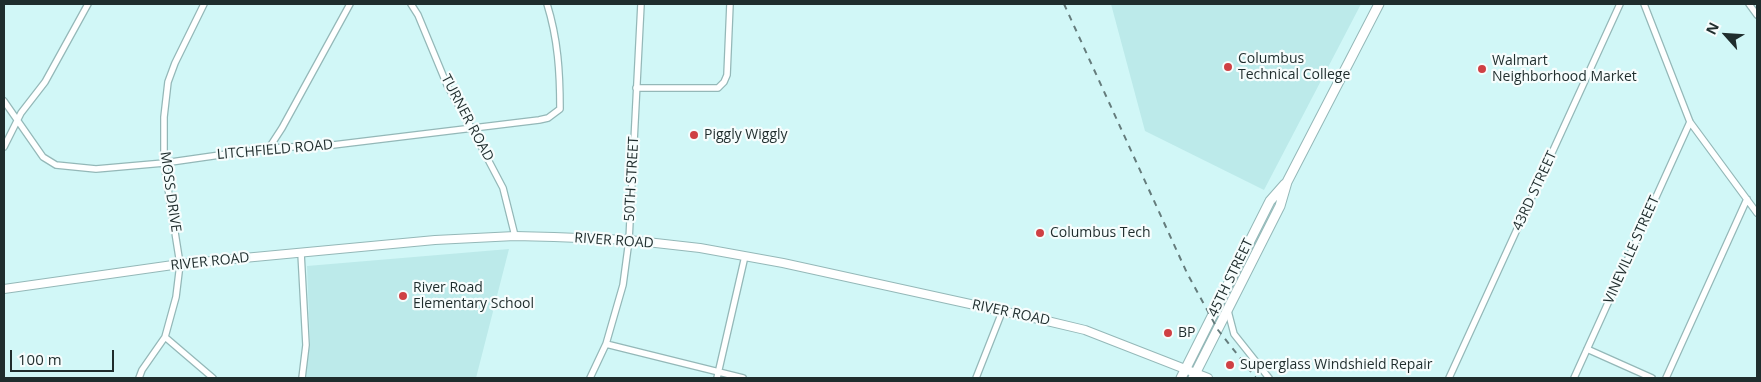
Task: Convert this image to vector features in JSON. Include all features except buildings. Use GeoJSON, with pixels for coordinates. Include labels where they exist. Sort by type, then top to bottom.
{"type":"FeatureCollection","features":[{"type":"Feature","properties":{"kind":"main road","name":"45TH STREET"},"geometry":{"type":"LineString","coordinates":[[1194,376],[1280,206],[1287,182],[1379,4]]}},
{"type":"Feature","properties":{"kind":"main road","name":"45TH STREET"},"geometry":{"type":"LineString","coordinates":[[1182,378],[1270,201],[1287,182]]}},
{"type":"Feature","properties":{"kind":"main road","name":"RIVER ROAD"},"geometry":{"type":"LineString","coordinates":[[4,289],[180,264],[435,240],[514,236],[629,240],[700,248],[745,256],[1085,330],[1186,369],[1194,376],[1208,378]]}},
{"type":"Feature","properties":{"kind":"street"},"geometry":{"type":"LineString","coordinates":[[4,147],[22,113],[46,82],[88,4]]}},
{"type":"Feature","properties":{"kind":"street","name":"MOSS DRIVE"},"geometry":{"type":"LineString","coordinates":[[139,378],[142,370],[164,337],[176,297],[180,264],[164,163],[164,117],[168,82],[174,63],[204,4]]}},
{"type":"Feature","properties":{"kind":"street"},"geometry":{"type":"LineString","coordinates":[[269,148],[282,128],[350,4]]}},
{"type":"Feature","properties":{"kind":"street","name":"TURNER ROAD"},"geometry":{"type":"LineString","coordinates":[[411,4],[418,15],[447,85],[503,188],[514,236]]}},
{"type":"Feature","properties":{"kind":"street","name":"LITCHFIELD ROAD"},"geometry":{"type":"LineString","coordinates":[[4,101],[43,157],[56,165],[96,169],[164,163],[269,148],[333,145],[548,118],[560,109],[560,65],[556,39],[547,4]]}},
{"type":"Feature","properties":{"kind":"street","name":"50TH STREET"},"geometry":{"type":"LineString","coordinates":[[590,378],[606,344],[623,285],[629,240],[641,4]]}},
{"type":"Feature","properties":{"kind":"street"},"geometry":{"type":"LineString","coordinates":[[636,88],[718,88],[724,82],[727,75],[730,4]]}},
{"type":"Feature","properties":{"kind":"street","name":"43RD STREET"},"geometry":{"type":"LineString","coordinates":[[1449,378],[1620,4]]}},
{"type":"Feature","properties":{"kind":"street"},"geometry":{"type":"LineString","coordinates":[[1644,4],[1690,122],[1757,213]]}},
{"type":"Feature","properties":{"kind":"street"},"geometry":{"type":"LineString","coordinates":[[1749,4],[1757,15]]}},
{"type":"Feature","properties":{"kind":"street","name":"VINEVILLE STREET"},"geometry":{"type":"LineString","coordinates":[[1574,378],[1690,122]]}},
{"type":"Feature","properties":{"kind":"street"},"geometry":{"type":"LineString","coordinates":[[1666,378],[1747,199]]}},
{"type":"Feature","properties":{"kind":"street"},"geometry":{"type":"LineString","coordinates":[[301,253],[306,346],[302,378]]}},
{"type":"Feature","properties":{"kind":"street"},"geometry":{"type":"LineString","coordinates":[[718,376],[745,256]]}},
{"type":"Feature","properties":{"kind":"street"},"geometry":{"type":"LineString","coordinates":[[1228,311],[1234,334],[1269,378]]}},
{"type":"Feature","properties":{"kind":"street"},"geometry":{"type":"LineString","coordinates":[[976,378],[1002,312]]}},
{"type":"Feature","properties":{"kind":"street"},"geometry":{"type":"LineString","coordinates":[[164,337],[213,378]]}},
{"type":"Feature","properties":{"kind":"street"},"geometry":{"type":"LineString","coordinates":[[606,344],[718,376],[743,378]]}},
{"type":"Feature","properties":{"kind":"street"},"geometry":{"type":"LineString","coordinates":[[1588,349],[1652,378]]}},
{"type":"Feature","properties":{"kind":"shaded area","name":"Columbus Technical College"},"geometry":{"type":"Polygon","coordinates":[[[1111,4],[1361,4],[1264,190],[1145,131],[1111,4]]]}},
{"type":"Feature","properties":{"kind":"shaded area","name":"River Road Elementary School"},"geometry":{"type":"Polygon","coordinates":[[[509,249],[476,378],[305,378],[310,343],[307,266],[509,249]]]}},
{"type":"Feature","properties":{"kind":"railway"},"geometry":{"type":"LineString","coordinates":[[1064,4],[1187,273],[1218,330],[1256,378]]}},
{"type":"Feature","properties":{"kind":"place","name":"Columbus Technical College"},"geometry":{"type":"Point","coordinates":[1228,67]}},
{"type":"Feature","properties":{"kind":"place","name":"Walmart Neighborhood Market"},"geometry":{"type":"Point","coordinates":[1482,69]}},
{"type":"Feature","properties":{"kind":"place","name":"Piggly Wiggly"},"geometry":{"type":"Point","coordinates":[694,135]}},
{"type":"Feature","properties":{"kind":"place","name":"Columbus Tech"},"geometry":{"type":"Point","coordinates":[1040,233]}},
{"type":"Feature","properties":{"kind":"place","name":"River Road Elementary School"},"geometry":{"type":"Point","coordinates":[403,296]}},
{"type":"Feature","properties":{"kind":"place","name":"BP"},"geometry":{"type":"Point","coordinates":[1168,333]}},
{"type":"Feature","properties":{"kind":"place","name":"Superglass Windshield Repair"},"geometry":{"type":"Point","coordinates":[1230,365]}}]}
